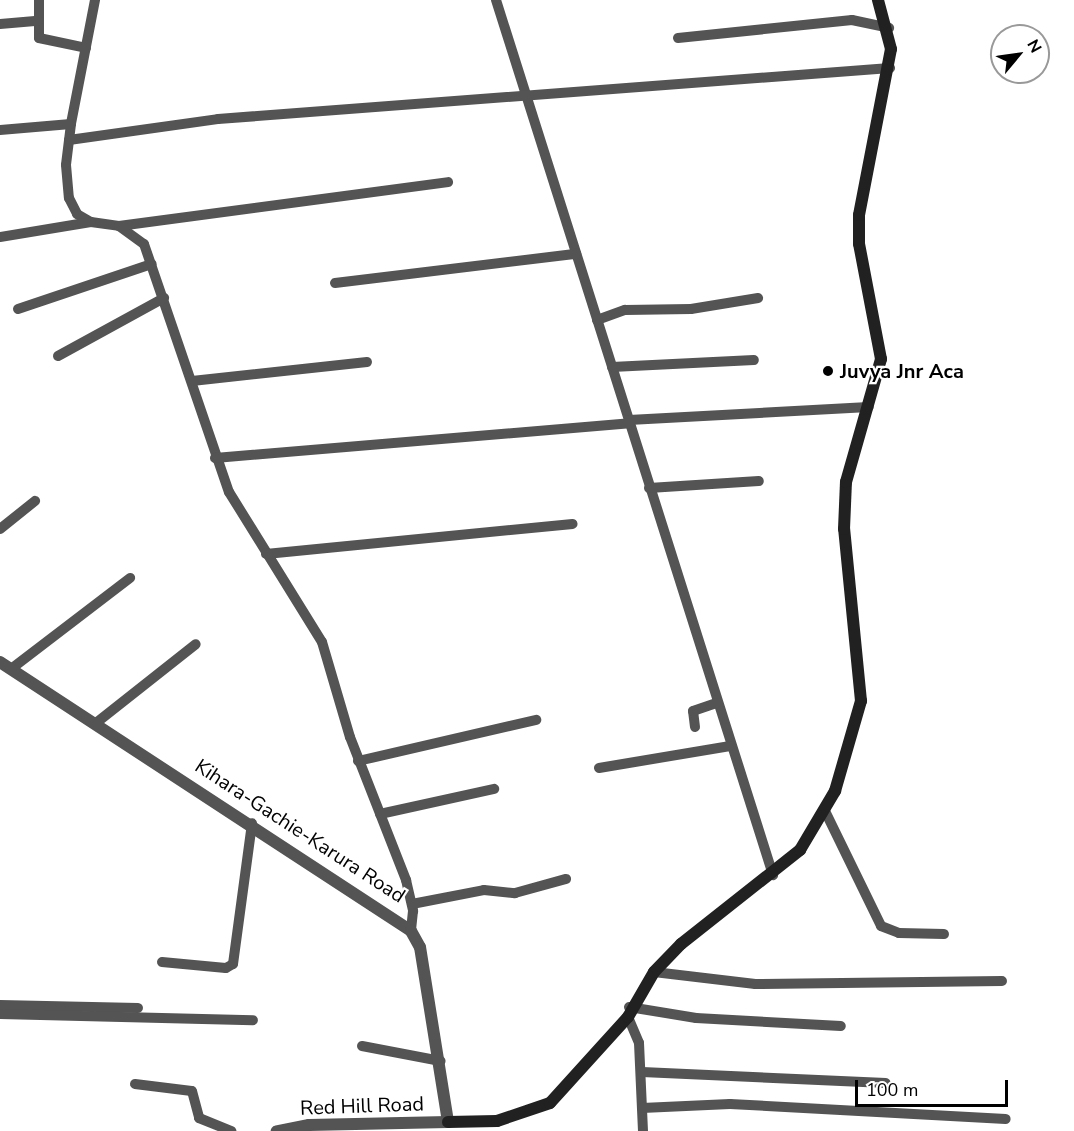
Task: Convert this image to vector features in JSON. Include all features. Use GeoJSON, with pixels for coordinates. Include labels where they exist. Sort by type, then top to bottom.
{"type":"FeatureCollection","features":[{"type":"Feature","properties":{"kind":"main road"},"geometry":{"type":"LineString","coordinates":[[448,1122],[497,1121],[550,1103],[628,1012],[654,972],[681,944],[773,875],[800,850],[825,811],[853,740],[861,701],[844,529],[846,482],[881,359],[859,244],[859,215],[890,68],[890,28],[878,0]]}},
{"type":"Feature","properties":{"kind":"street"},"geometry":{"type":"LineString","coordinates":[[39,0],[38,21],[42,41],[86,48]]}},
{"type":"Feature","properties":{"kind":"street"},"geometry":{"type":"LineString","coordinates":[[91,222],[77,214],[69,198],[69,140],[95,0]]}},
{"type":"Feature","properties":{"kind":"street"},"geometry":{"type":"LineString","coordinates":[[496,0],[630,422],[716,703],[773,875]]}},
{"type":"Feature","properties":{"kind":"street"},"geometry":{"type":"LineString","coordinates":[[678,38],[852,20],[890,28]]}},
{"type":"Feature","properties":{"kind":"street"},"geometry":{"type":"LineString","coordinates":[[0,24],[38,21]]}},
{"type":"Feature","properties":{"kind":"street"},"geometry":{"type":"LineString","coordinates":[[69,140],[218,118],[524,93],[890,68]]}},
{"type":"Feature","properties":{"kind":"street"},"geometry":{"type":"LineString","coordinates":[[0,130],[71,124]]}},
{"type":"Feature","properties":{"kind":"street"},"geometry":{"type":"LineString","coordinates":[[0,237],[91,222],[119,226],[448,182]]}},
{"type":"Feature","properties":{"kind":"street"},"geometry":{"type":"LineString","coordinates":[[119,226],[144,244],[192,381],[215,458],[244,525],[266,554],[322,642],[358,761],[380,814],[412,904],[411,931]]}},
{"type":"Feature","properties":{"kind":"street"},"geometry":{"type":"LineString","coordinates":[[335,283],[576,254]]}},
{"type":"Feature","properties":{"kind":"street"},"geometry":{"type":"LineString","coordinates":[[18,309],[152,264]]}},
{"type":"Feature","properties":{"kind":"street"},"geometry":{"type":"LineString","coordinates":[[58,356],[164,298]]}},
{"type":"Feature","properties":{"kind":"street"},"geometry":{"type":"LineString","coordinates":[[597,320],[626,310],[691,309],[758,298]]}},
{"type":"Feature","properties":{"kind":"street"},"geometry":{"type":"LineString","coordinates":[[612,368],[754,360]]}},
{"type":"Feature","properties":{"kind":"street"},"geometry":{"type":"LineString","coordinates":[[192,381],[367,362]]}},
{"type":"Feature","properties":{"kind":"street"},"geometry":{"type":"LineString","coordinates":[[215,458],[630,422],[869,407]]}},
{"type":"Feature","properties":{"kind":"street"},"geometry":{"type":"LineString","coordinates":[[649,488],[759,481]]}},
{"type":"Feature","properties":{"kind":"street"},"geometry":{"type":"LineString","coordinates":[[0,529],[35,501]]}},
{"type":"Feature","properties":{"kind":"street"},"geometry":{"type":"LineString","coordinates":[[266,554],[573,524]]}},
{"type":"Feature","properties":{"kind":"street"},"geometry":{"type":"LineString","coordinates":[[11,669],[130,578]]}},
{"type":"Feature","properties":{"kind":"street"},"geometry":{"type":"LineString","coordinates":[[96,723],[196,644]]}},
{"type":"Feature","properties":{"kind":"street","name":"Kihara-Gachie-Karura Road"},"geometry":{"type":"LineString","coordinates":[[0,662],[252,823],[411,931],[420,947],[441,1061],[448,1122]]}},
{"type":"Feature","properties":{"kind":"street"},"geometry":{"type":"LineString","coordinates":[[695,728],[693,711],[716,703]]}},
{"type":"Feature","properties":{"kind":"street"},"geometry":{"type":"LineString","coordinates":[[358,761],[536,720]]}},
{"type":"Feature","properties":{"kind":"street"},"geometry":{"type":"LineString","coordinates":[[599,768],[730,746]]}},
{"type":"Feature","properties":{"kind":"street"},"geometry":{"type":"LineString","coordinates":[[380,814],[494,789]]}},
{"type":"Feature","properties":{"kind":"street"},"geometry":{"type":"LineString","coordinates":[[825,811],[882,926],[899,933],[944,934]]}},
{"type":"Feature","properties":{"kind":"street"},"geometry":{"type":"LineString","coordinates":[[162,962],[226,968],[232,964],[252,823]]}},
{"type":"Feature","properties":{"kind":"street"},"geometry":{"type":"LineString","coordinates":[[412,904],[484,890],[515,892],[566,879]]}},
{"type":"Feature","properties":{"kind":"street"},"geometry":{"type":"LineString","coordinates":[[654,972],[755,984],[1002,981]]}},
{"type":"Feature","properties":{"kind":"street"},"geometry":{"type":"LineString","coordinates":[[0,1005],[138,1008]]}},
{"type":"Feature","properties":{"kind":"street"},"geometry":{"type":"LineString","coordinates":[[643,1131],[642,1072],[636,1031],[628,1012],[841,1026]]}},
{"type":"Feature","properties":{"kind":"street"},"geometry":{"type":"LineString","coordinates":[[0,1014],[253,1020]]}},
{"type":"Feature","properties":{"kind":"street"},"geometry":{"type":"LineString","coordinates":[[362,1046],[441,1061]]}},
{"type":"Feature","properties":{"kind":"street"},"geometry":{"type":"LineString","coordinates":[[642,1072],[886,1083]]}},
{"type":"Feature","properties":{"kind":"street"},"geometry":{"type":"LineString","coordinates":[[135,1084],[192,1091],[199,1118],[231,1131]]}},
{"type":"Feature","properties":{"kind":"street"},"geometry":{"type":"LineString","coordinates":[[642,1108],[730,1104],[1006,1119]]}},
{"type":"Feature","properties":{"kind":"street","name":"Red Hill Road"},"geometry":{"type":"LineString","coordinates":[[277,1131],[448,1122]]}},
{"type":"Feature","properties":{"kind":"place","name":"Juvya Jnr Aca"},"geometry":{"type":"Point","coordinates":[828,371]}}]}
